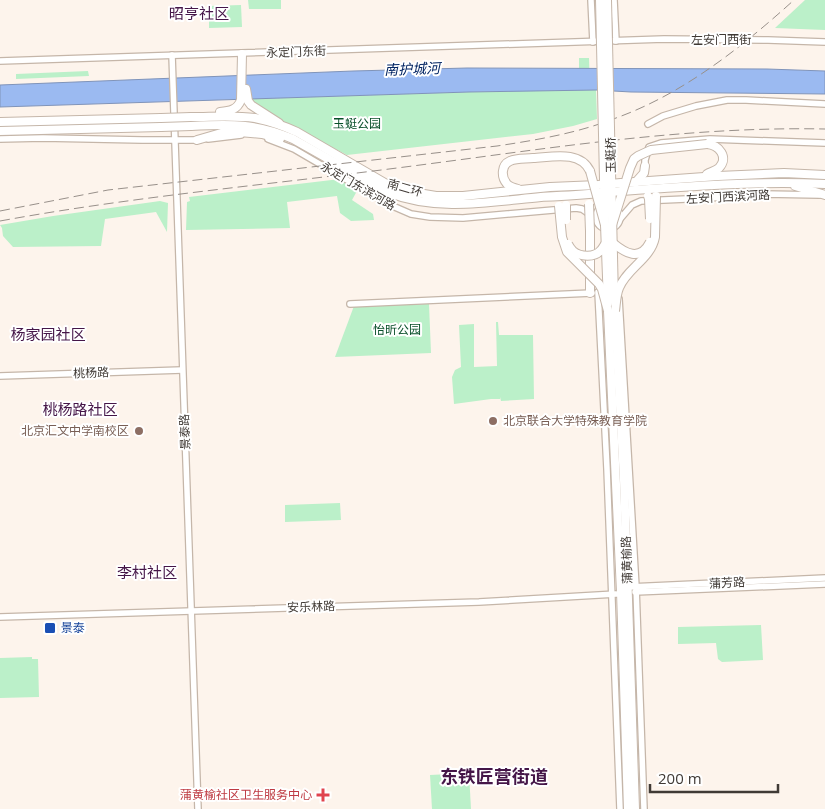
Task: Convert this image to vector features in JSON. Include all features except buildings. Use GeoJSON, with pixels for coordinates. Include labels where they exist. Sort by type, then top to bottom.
{"type":"FeatureCollection","features":[{"type":"Feature","properties":{"kind":"main road","name":"玉蜓桥"},"geometry":{"type":"LineString","coordinates":[[600,0],[611,311]]}},
{"type":"Feature","properties":{"kind":"main road","name":"玉蜓桥"},"geometry":{"type":"LineString","coordinates":[[607,0],[612,167],[609,228]]}},
{"type":"Feature","properties":{"kind":"main road"},"geometry":{"type":"LineString","coordinates":[[244,54],[248,101],[251,105],[285,127]]}},
{"type":"Feature","properties":{"kind":"main road"},"geometry":{"type":"LineString","coordinates":[[191,117],[234,110],[242,100],[244,67]]}},
{"type":"Feature","properties":{"kind":"main road","name":"南二环"},"geometry":{"type":"LineString","coordinates":[[0,132],[161,122],[191,117],[241,117],[257,119],[297,132],[390,186],[436,196],[463,196],[520,190],[597,191]]}},
{"type":"Feature","properties":{"kind":"main road","name":"南二环"},"geometry":{"type":"LineString","coordinates":[[0,122],[161,122],[191,126],[254,126],[278,132],[293,139],[388,192],[400,197],[435,204],[467,204],[581,195],[636,182],[657,180],[784,173],[825,175]]}},
{"type":"Feature","properties":{"kind":"main road"},"geometry":{"type":"LineString","coordinates":[[197,140],[228,131],[243,132],[275,137],[311,149]]}},
{"type":"Feature","properties":{"kind":"main road"},"geometry":{"type":"LineString","coordinates":[[609,228],[634,159],[646,151],[707,144],[715,146],[723,156],[719,168],[698,177]]}},
{"type":"Feature","properties":{"kind":"main road"},"geometry":{"type":"LineString","coordinates":[[520,190],[510,186],[504,180],[502,171],[510,162],[556,156],[573,157],[582,161],[588,167],[609,228]]}},
{"type":"Feature","properties":{"kind":"main road"},"geometry":{"type":"LineString","coordinates":[[645,166],[648,173],[657,180]]}},
{"type":"Feature","properties":{"kind":"main road"},"geometry":{"type":"LineString","coordinates":[[636,182],[644,173],[645,166]]}},
{"type":"Feature","properties":{"kind":"main road"},"geometry":{"type":"LineString","coordinates":[[784,183],[825,195]]}},
{"type":"Feature","properties":{"kind":"main road","name":"南二环"},"geometry":{"type":"LineString","coordinates":[[621,187],[640,190],[784,183],[825,184]]}},
{"type":"Feature","properties":{"kind":"main road"},"geometry":{"type":"LineString","coordinates":[[562,206],[568,245],[573,251],[583,255],[592,255],[609,243],[632,254],[640,252],[648,245],[652,232],[649,198],[663,188]]}},
{"type":"Feature","properties":{"kind":"main road"},"geometry":{"type":"LineString","coordinates":[[640,190],[652,196]]}},
{"type":"Feature","properties":{"kind":"main road"},"geometry":{"type":"LineString","coordinates":[[586,206],[589,198],[597,191]]}},
{"type":"Feature","properties":{"kind":"main road"},"geometry":{"type":"LineString","coordinates":[[594,293],[590,231],[586,206],[587,196],[581,195],[571,197],[562,206],[562,238],[567,252],[599,284],[611,311]]}},
{"type":"Feature","properties":{"kind":"main road"},"geometry":{"type":"LineString","coordinates":[[611,311],[620,285],[649,252],[654,243],[652,196]]}},
{"type":"Feature","properties":{"kind":"main road"},"geometry":{"type":"LineString","coordinates":[[542,197],[562,206]]}},
{"type":"Feature","properties":{"kind":"main road","name":"蒲黄榆路"},"geometry":{"type":"LineString","coordinates":[[611,311],[623,442],[630,590],[636,809]]}},
{"type":"Feature","properties":{"kind":"main road","name":"蒲黄榆路"},"geometry":{"type":"LineString","coordinates":[[611,311],[630,590],[628,809]]}},
{"type":"Feature","properties":{"kind":"main road"},"geometry":{"type":"LineString","coordinates":[[623,442],[629,456]]}},
{"type":"Feature","properties":{"kind":"street"},"geometry":{"type":"LineString","coordinates":[[591,0],[593,42]]}},
{"type":"Feature","properties":{"kind":"street"},"geometry":{"type":"LineString","coordinates":[[614,0],[616,41]]}},
{"type":"Feature","properties":{"kind":"street"},"geometry":{"type":"LineString","coordinates":[[592,24],[616,23]]}},
{"type":"Feature","properties":{"kind":"street","name":"左安门西街"},"geometry":{"type":"LineString","coordinates":[[605,41],[734,40],[825,42]]}},
{"type":"Feature","properties":{"kind":"street"},"geometry":{"type":"LineString","coordinates":[[605,41],[608,203]]}},
{"type":"Feature","properties":{"kind":"street","name":"永定门东街"},"geometry":{"type":"LineString","coordinates":[[0,61],[605,41]]}},
{"type":"Feature","properties":{"kind":"street","name":"景泰路"},"geometry":{"type":"LineString","coordinates":[[172,55],[198,809]]}},
{"type":"Feature","properties":{"kind":"street"},"geometry":{"type":"LineString","coordinates":[[648,124],[663,116],[679,111],[727,100],[825,104]]}},
{"type":"Feature","properties":{"kind":"street","name":"永定门东滨河路"},"geometry":{"type":"LineString","coordinates":[[174,140],[215,139],[243,135],[271,140],[307,156],[395,208],[419,216],[463,218],[586,206]]}},
{"type":"Feature","properties":{"kind":"street"},"geometry":{"type":"LineString","coordinates":[[0,139],[174,140]]}},
{"type":"Feature","properties":{"kind":"street"},"geometry":{"type":"LineString","coordinates":[[645,166],[649,147],[661,143],[722,139],[825,144]]}},
{"type":"Feature","properties":{"kind":"street","name":"左安门西滨河路"},"geometry":{"type":"LineString","coordinates":[[620,219],[632,205],[641,202],[765,194],[825,195]]}},
{"type":"Feature","properties":{"kind":"street"},"geometry":{"type":"LineString","coordinates":[[595,218],[598,209],[608,203]]}},
{"type":"Feature","properties":{"kind":"street"},"geometry":{"type":"LineString","coordinates":[[586,206],[598,225],[609,228],[619,223],[620,219],[618,209],[608,203]]}},
{"type":"Feature","properties":{"kind":"street"},"geometry":{"type":"LineString","coordinates":[[609,228],[610,291]]}},
{"type":"Feature","properties":{"kind":"street"},"geometry":{"type":"LineString","coordinates":[[350,304],[619,291],[629,456],[630,590],[644,809]]}},
{"type":"Feature","properties":{"kind":"street"},"geometry":{"type":"LineString","coordinates":[[594,293],[607,470],[620,809]]}},
{"type":"Feature","properties":{"kind":"street","name":"桃杨路"},"geometry":{"type":"LineString","coordinates":[[0,376],[182,370]]}},
{"type":"Feature","properties":{"kind":"street","name":"蒲芳路"},"geometry":{"type":"LineString","coordinates":[[630,590],[825,578]]}},
{"type":"Feature","properties":{"kind":"street","name":"蒲芳路"},"geometry":{"type":"LineString","coordinates":[[630,590],[825,584]]}},
{"type":"Feature","properties":{"kind":"street","name":"安乐林路"},"geometry":{"type":"LineString","coordinates":[[0,617],[479,602],[612,595],[630,590]]}},
{"type":"Feature","properties":{"kind":"green space"},"geometry":{"type":"Polygon","coordinates":[[[248,0],[281,0],[281,9],[249,9],[248,0]]]}},
{"type":"Feature","properties":{"kind":"green space"},"geometry":{"type":"Polygon","coordinates":[[[805,0],[825,0],[825,30],[775,28],[805,0]]]}},
{"type":"Feature","properties":{"kind":"green space"},"geometry":{"type":"Polygon","coordinates":[[[241,5],[242,27],[209,28],[209,6],[241,5]]]}},
{"type":"Feature","properties":{"kind":"green space","name":"玉蜓公园"},"geometry":{"type":"Polygon","coordinates":[[[579,58],[589,58],[590,90],[596,90],[597,119],[533,134],[347,155],[262,111],[251,99],[579,90],[579,58]]]}},
{"type":"Feature","properties":{"kind":"green space"},"geometry":{"type":"Polygon","coordinates":[[[88,71],[89,76],[16,79],[16,74],[88,71]]]}},
{"type":"Feature","properties":{"kind":"green space"},"geometry":{"type":"Polygon","coordinates":[[[340,179],[357,191],[352,200],[373,214],[374,220],[351,221],[340,213],[337,196],[287,202],[290,228],[186,230],[187,202],[190,201],[189,197],[340,179]]]}},
{"type":"Feature","properties":{"kind":"green space"},"geometry":{"type":"Polygon","coordinates":[[[160,201],[168,203],[167,232],[156,212],[105,219],[101,246],[13,247],[3,236],[0,225],[53,216],[160,201]]]}},
{"type":"Feature","properties":{"kind":"green space","name":"怡昕公园"},"geometry":{"type":"Polygon","coordinates":[[[429,304],[431,353],[335,357],[354,306],[429,304]]]}},
{"type":"Feature","properties":{"kind":"green space"},"geometry":{"type":"Polygon","coordinates":[[[496,322],[498,322],[499,335],[533,335],[534,399],[501,401],[500,397],[500,399],[454,404],[452,377],[455,370],[461,367],[459,325],[474,324],[474,367],[497,366],[496,322]]]}},
{"type":"Feature","properties":{"kind":"green space"},"geometry":{"type":"Polygon","coordinates":[[[340,503],[341,520],[285,522],[285,505],[340,503]]]}},
{"type":"Feature","properties":{"kind":"green space"},"geometry":{"type":"Polygon","coordinates":[[[761,625],[763,660],[722,662],[718,659],[716,643],[678,644],[678,627],[761,625]]]}},
{"type":"Feature","properties":{"kind":"green space"},"geometry":{"type":"Polygon","coordinates":[[[32,657],[32,659],[38,659],[39,697],[0,698],[0,658],[32,657]]]}},
{"type":"Feature","properties":{"kind":"green space"},"geometry":{"type":"Polygon","coordinates":[[[469,773],[471,809],[432,809],[430,775],[469,773]]]}},
{"type":"Feature","properties":{"kind":"water"},"geometry":{"type":"Polygon","coordinates":[[[467,68],[767,69],[825,71],[825,94],[596,90],[469,92],[0,107],[0,85],[467,68]]]}},
{"type":"Feature","properties":{"kind":"railway"},"geometry":{"type":"LineString","coordinates":[[0,211],[108,190],[497,146],[572,132],[641,108],[688,83],[754,35],[794,0]]}},
{"type":"Feature","properties":{"kind":"railway"},"geometry":{"type":"LineString","coordinates":[[0,221],[148,198],[610,141],[717,131],[825,129]]}},
{"type":"Feature","properties":{"kind":"place","name":"北京联合大学特殊教育学院"},"geometry":{"type":"Point","coordinates":[493,421]}},
{"type":"Feature","properties":{"kind":"place","name":"北京汇文中学南校区"},"geometry":{"type":"Point","coordinates":[139,431]}},
{"type":"Feature","properties":{"kind":"place","name":"景泰"},"geometry":{"type":"Point","coordinates":[50,628]}},
{"type":"Feature","properties":{"kind":"place","name":"蒲黄榆社区卫生服务中心"},"geometry":{"type":"Point","coordinates":[323,795]}},
{"type":"Feature","properties":{"kind":"district","name":"昭亨社区"},"geometry":{"type":"Point","coordinates":[199,14]}},
{"type":"Feature","properties":{"kind":"district","name":"杨家园社区"},"geometry":{"type":"Point","coordinates":[48,335]}},
{"type":"Feature","properties":{"kind":"district","name":"桃杨路社区"},"geometry":{"type":"Point","coordinates":[80,410]}},
{"type":"Feature","properties":{"kind":"district","name":"李村社区"},"geometry":{"type":"Point","coordinates":[147,573]}},
{"type":"Feature","properties":{"kind":"district","name":"东铁匠营街道"},"geometry":{"type":"Point","coordinates":[494,777]}},
{"type":"Feature","properties":{"kind":"water label","name":"南护城河"},"geometry":{"type":"Point","coordinates":[412,69]}}]}
